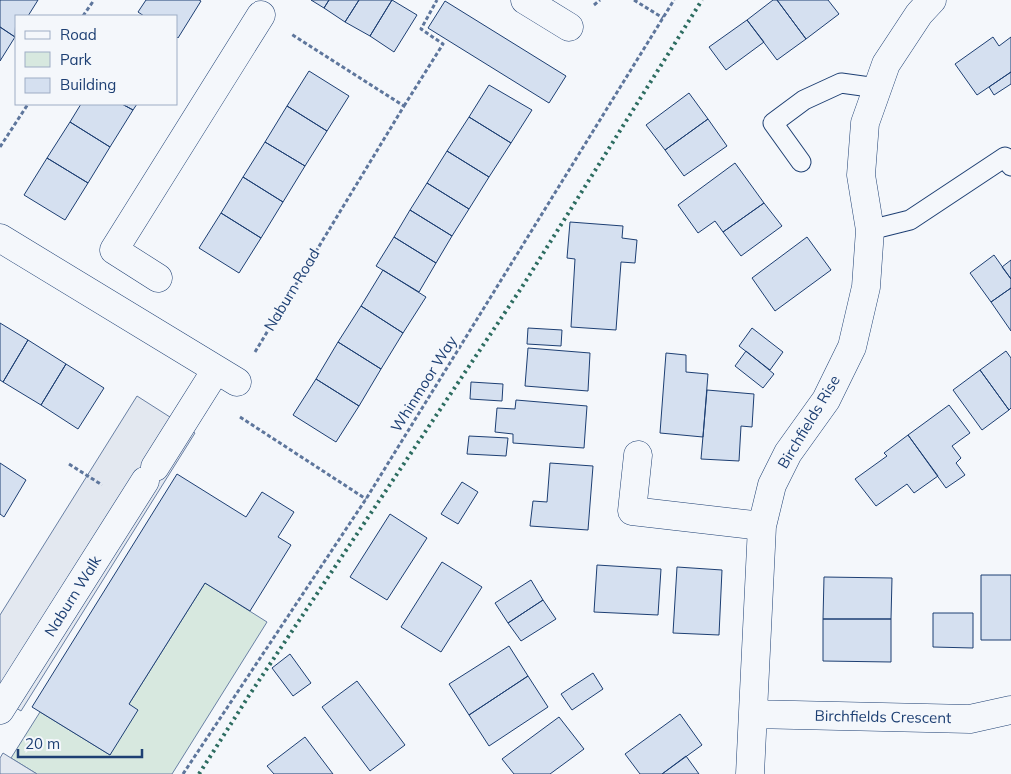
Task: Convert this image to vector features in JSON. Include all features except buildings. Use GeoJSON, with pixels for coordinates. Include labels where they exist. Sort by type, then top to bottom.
{"type":"FeatureCollection","features":[{"type":"Feature","properties":{"kind":"street"},"geometry":{"type":"LineString","coordinates":[[525,0],[569,26]]}},
{"type":"Feature","properties":{"kind":"street","name":"Birchfields Rise"},"geometry":{"type":"LineString","coordinates":[[750,774],[762,526],[772,485],[788,453],[826,400],[852,347],[866,287],[870,230],[861,174],[865,123],[886,64],[919,14],[932,0]]}},
{"type":"Feature","properties":{"kind":"street"},"geometry":{"type":"LineString","coordinates":[[158,278],[114,250],[261,16]]}},
{"type":"Feature","properties":{"kind":"street"},"geometry":{"type":"LineString","coordinates":[[0,238],[226,376]]}},
{"type":"Feature","properties":{"kind":"street","name":"Naburn Walk"},"geometry":{"type":"LineString","coordinates":[[0,710],[150,474],[226,376]]}},
{"type":"Feature","properties":{"kind":"street"},"geometry":{"type":"LineString","coordinates":[[638,454],[632,511],[762,526]]}},
{"type":"Feature","properties":{"kind":"street","name":"Birchfields Crescent"},"geometry":{"type":"LineString","coordinates":[[754,714],[970,719],[1011,710]]}},
{"type":"Feature","properties":{"kind":"lane"},"geometry":{"type":"LineString","coordinates":[[801,162],[773,123],[804,100],[841,83],[878,88]]}},
{"type":"Feature","properties":{"kind":"lane"},"geometry":{"type":"LineString","coordinates":[[870,230],[910,220],[1005,157],[1011,166]]}},
{"type":"Feature","properties":{"kind":"path"},"geometry":{"type":"LineString","coordinates":[[84,15],[94,0]]}},
{"type":"Feature","properties":{"kind":"path","name":"Naburn Road"},"geometry":{"type":"LineString","coordinates":[[366,499],[228,409],[226,376],[443,44],[421,29],[437,0]]}},
{"type":"Feature","properties":{"kind":"path"},"geometry":{"type":"LineString","coordinates":[[634,0],[663,18]]}},
{"type":"Feature","properties":{"kind":"path","name":"Whinmoor Way"},"geometry":{"type":"LineString","coordinates":[[183,774],[366,499],[674,0]]}},
{"type":"Feature","properties":{"kind":"path"},"geometry":{"type":"LineString","coordinates":[[261,16],[404,106]]}},
{"type":"Feature","properties":{"kind":"path"},"geometry":{"type":"LineString","coordinates":[[0,147],[27,105]]}},
{"type":"Feature","properties":{"kind":"green space"},"geometry":{"type":"Polygon","coordinates":[[[205,583],[267,622],[172,774],[37,774],[11,758],[40,712],[110,755],[129,704],[205,583]]]}},
{"type":"Feature","properties":{"kind":"shaded area"},"geometry":{"type":"Polygon","coordinates":[[[137,396],[195,433],[21,711],[0,698],[0,615],[137,396]]]}},
{"type":"Feature","properties":{"kind":"shaded area"},"geometry":{"type":"Polygon","coordinates":[[[3,753],[37,774],[0,774],[0,758],[3,753]]]}},
{"type":"Feature","properties":{"kind":"hedge"},"geometry":{"type":"LineString","coordinates":[[199,774],[250,694],[522,287],[702,0]]}}]}
